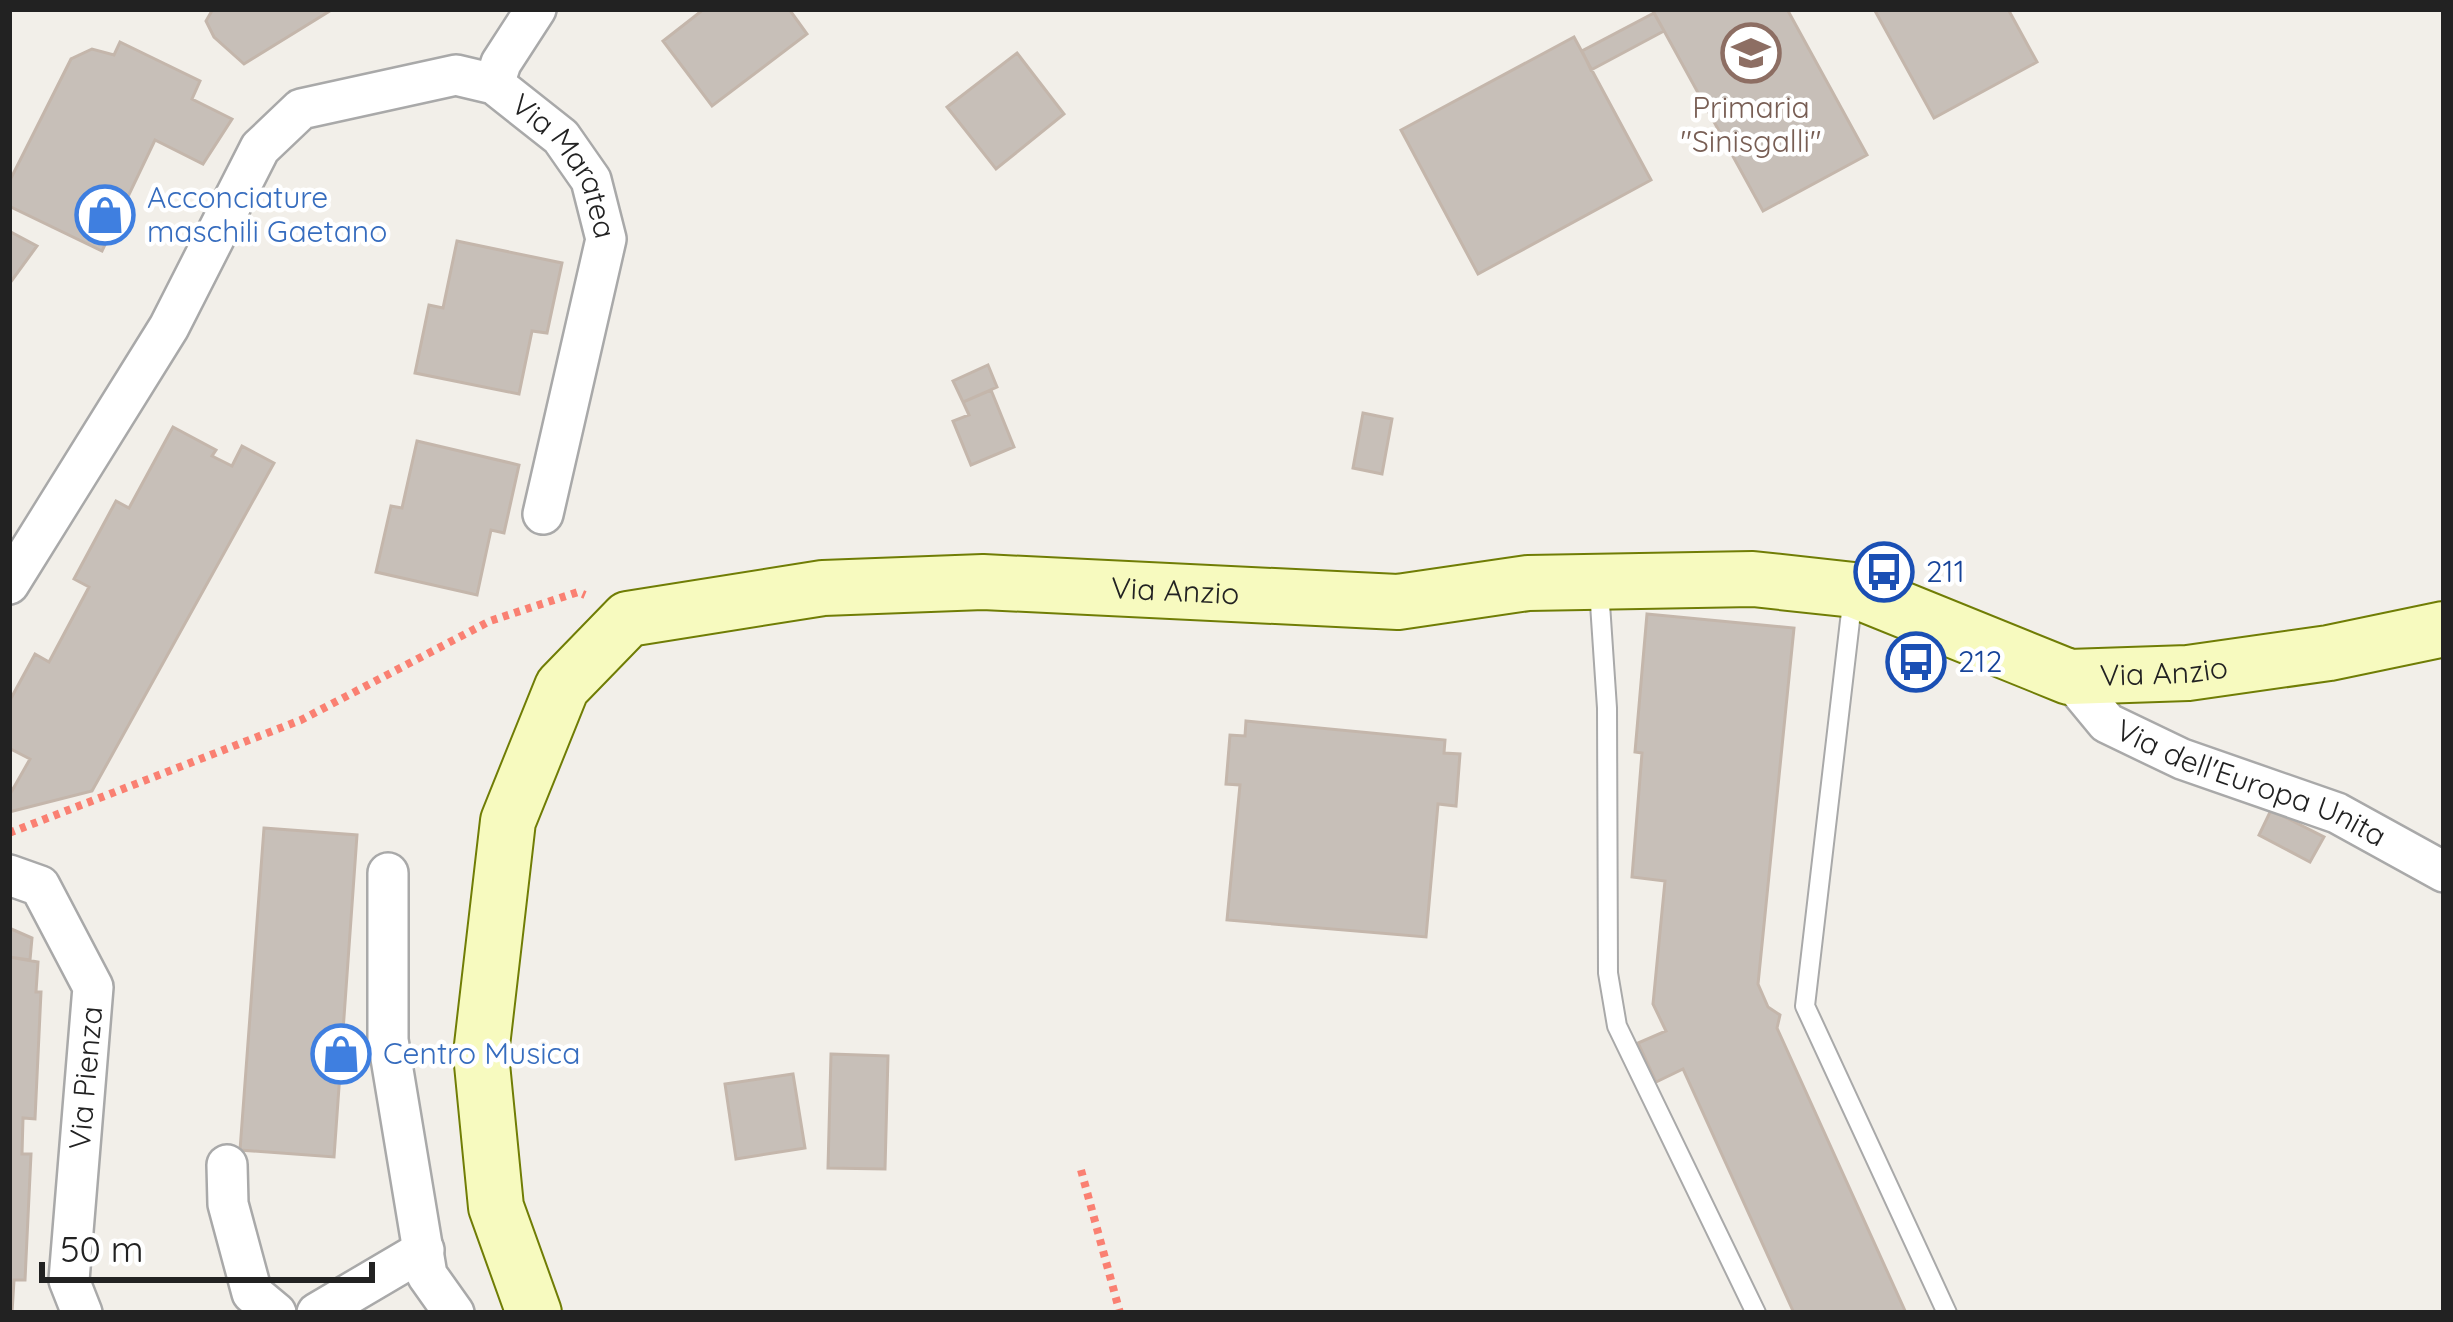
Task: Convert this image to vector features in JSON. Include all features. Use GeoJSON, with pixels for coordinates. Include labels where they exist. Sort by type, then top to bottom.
{"type":"FeatureCollection","features":[{"type":"Feature","properties":{"kind":"street"},"geometry":{"type":"LineString","coordinates":[[494,84],[501,63],[536,9]]}},
{"type":"Feature","properties":{"kind":"street","name":"Via Maratea"},"geometry":{"type":"LineString","coordinates":[[9,584],[169,327],[260,148],[301,109],[456,75],[494,84],[561,137],[591,180],[607,238],[543,514]]}},
{"type":"Feature","properties":{"kind":"street","name":"Via Anzio"},"geometry":{"type":"LineString","coordinates":[[628,619],[823,588],[982,582],[1398,602],[1528,584],[1753,579],[1854,590],[2069,677],[2188,673],[2329,653],[2444,628]]}},
{"type":"Feature","properties":{"kind":"street"},"geometry":{"type":"LineString","coordinates":[[534,1313],[496,1207],[481,1054],[508,821],[562,687],[628,619]]}},
{"type":"Feature","properties":{"kind":"street","name":"Via dell'Europa Unita"},"geometry":{"type":"LineString","coordinates":[[2069,677],[2107,723],[2182,759],[2337,813],[2444,872]]}},
{"type":"Feature","properties":{"kind":"street"},"geometry":{"type":"LineString","coordinates":[[388,872],[388,1040],[428,1275],[454,1313]]}},
{"type":"Feature","properties":{"kind":"street","name":"Via Pienza"},"geometry":{"type":"LineString","coordinates":[[9,875],[40,886],[93,987],[69,1280],[82,1313]]}},
{"type":"Feature","properties":{"kind":"street"},"geometry":{"type":"LineString","coordinates":[[227,1165],[228,1204],[252,1293],[276,1313]]}},
{"type":"Feature","properties":{"kind":"street"},"geometry":{"type":"LineString","coordinates":[[317,1313],[424,1250]]}},
{"type":"Feature","properties":{"kind":"lane"},"geometry":{"type":"LineString","coordinates":[[1599,582],[1607,708],[1608,973],[1616,1026],[1756,1313]]}},
{"type":"Feature","properties":{"kind":"lane"},"geometry":{"type":"LineString","coordinates":[[1854,590],[1805,1006],[1947,1313]]}},
{"type":"Feature","properties":{"kind":"path"},"geometry":{"type":"LineString","coordinates":[[9,833],[301,720],[490,621],[578,592],[628,619]]}},
{"type":"Feature","properties":{"kind":"path"},"geometry":{"type":"LineString","coordinates":[[1082,1170],[1120,1313]]}},
{"type":"Feature","properties":{"kind":"building"},"geometry":{"type":"Polygon","coordinates":[[[213,9],[333,9],[244,64],[214,37],[206,21],[213,9]]]}},
{"type":"Feature","properties":{"kind":"building"},"geometry":{"type":"Polygon","coordinates":[[[704,9],[789,9],[807,34],[712,106],[663,41],[704,9]]]}},
{"type":"Feature","properties":{"kind":"building"},"geometry":{"type":"Polygon","coordinates":[[[1652,9],[1787,9],[1867,155],[1763,211],[1652,9]]]}},
{"type":"Feature","properties":{"kind":"building"},"geometry":{"type":"Polygon","coordinates":[[[1874,9],[2008,9],[2037,62],[1934,118],[1874,9]]]}},
{"type":"Feature","properties":{"kind":"building"},"geometry":{"type":"Polygon","coordinates":[[[1654,13],[1664,31],[1591,70],[1582,51],[1654,13]]]}},
{"type":"Feature","properties":{"kind":"building"},"geometry":{"type":"Polygon","coordinates":[[[1574,37],[1651,180],[1478,274],[1401,130],[1574,37]]]}},
{"type":"Feature","properties":{"kind":"building"},"geometry":{"type":"Polygon","coordinates":[[[120,42],[200,81],[192,99],[232,119],[203,164],[155,140],[102,251],[9,206],[9,182],[71,59],[92,49],[114,55],[120,42]]]}},
{"type":"Feature","properties":{"kind":"building"},"geometry":{"type":"Polygon","coordinates":[[[1017,53],[1064,114],[996,169],[947,107],[1017,53]]]}},
{"type":"Feature","properties":{"kind":"building"},"geometry":{"type":"Polygon","coordinates":[[[9,231],[37,246],[10,283],[9,283],[9,231]]]}},
{"type":"Feature","properties":{"kind":"building"},"geometry":{"type":"Polygon","coordinates":[[[457,241],[562,263],[547,333],[532,331],[519,394],[415,373],[429,305],[443,308],[457,241]]]}},
{"type":"Feature","properties":{"kind":"building"},"geometry":{"type":"Polygon","coordinates":[[[988,365],[997,387],[963,402],[953,381],[988,365]]]}},
{"type":"Feature","properties":{"kind":"building"},"geometry":{"type":"Polygon","coordinates":[[[991,390],[1014,447],[971,465],[953,421],[969,415],[963,402],[991,390]]]}},
{"type":"Feature","properties":{"kind":"building"},"geometry":{"type":"Polygon","coordinates":[[[1363,413],[1392,419],[1382,474],[1353,468],[1363,413]]]}},
{"type":"Feature","properties":{"kind":"building"},"geometry":{"type":"Polygon","coordinates":[[[173,427],[216,450],[212,456],[232,466],[242,446],[274,463],[92,791],[9,812],[9,796],[30,759],[9,748],[9,702],[35,654],[49,662],[89,587],[74,579],[116,501],[129,508],[173,427]]]}},
{"type":"Feature","properties":{"kind":"building"},"geometry":{"type":"Polygon","coordinates":[[[417,441],[519,465],[504,533],[491,530],[477,595],[376,572],[391,506],[402,508],[417,441]]]}},
{"type":"Feature","properties":{"kind":"building"},"geometry":{"type":"Polygon","coordinates":[[[1647,614],[1794,628],[1758,984],[1768,1007],[1780,1015],[1777,1028],[1906,1313],[1794,1313],[1683,1069],[1656,1082],[1638,1043],[1666,1031],[1653,1004],[1665,881],[1632,877],[1642,753],[1635,752],[1647,614]]]}},
{"type":"Feature","properties":{"kind":"building"},"geometry":{"type":"Polygon","coordinates":[[[1246,721],[1445,740],[1444,753],[1460,754],[1456,806],[1438,804],[1426,937],[1227,920],[1240,785],[1226,784],[1230,735],[1245,736],[1246,721]]]}},
{"type":"Feature","properties":{"kind":"building"},"geometry":{"type":"Polygon","coordinates":[[[2271,810],[2324,837],[2310,862],[2259,835],[2271,810]]]}},
{"type":"Feature","properties":{"kind":"building"},"geometry":{"type":"Polygon","coordinates":[[[264,828],[357,835],[334,1157],[240,1150],[264,828]]]}},
{"type":"Feature","properties":{"kind":"building"},"geometry":{"type":"Polygon","coordinates":[[[9,928],[32,938],[30,960],[9,957],[9,928]]]}},
{"type":"Feature","properties":{"kind":"building"},"geometry":{"type":"Polygon","coordinates":[[[9,957],[38,962],[36,992],[41,992],[35,1119],[23,1118],[22,1154],[31,1154],[25,1280],[14,1280],[12,1313],[9,1313],[9,957]]]}},
{"type":"Feature","properties":{"kind":"building"},"geometry":{"type":"Polygon","coordinates":[[[831,1054],[888,1056],[885,1169],[828,1168],[831,1054]]]}},
{"type":"Feature","properties":{"kind":"building"},"geometry":{"type":"Polygon","coordinates":[[[793,1074],[805,1148],[736,1159],[725,1084],[793,1074]]]}},
{"type":"Feature","properties":{"kind":"place","name":"Primaria \"Sinisgalli\""},"geometry":{"type":"Point","coordinates":[1751,53]}},
{"type":"Feature","properties":{"kind":"place","name":"Acconciature maschili Gaetano"},"geometry":{"type":"Point","coordinates":[105,215]}},
{"type":"Feature","properties":{"kind":"place","name":"211"},"geometry":{"type":"Point","coordinates":[1884,572]}},
{"type":"Feature","properties":{"kind":"place","name":"212"},"geometry":{"type":"Point","coordinates":[1916,662]}},
{"type":"Feature","properties":{"kind":"place","name":"Centro Musica"},"geometry":{"type":"Point","coordinates":[341,1054]}}]}
